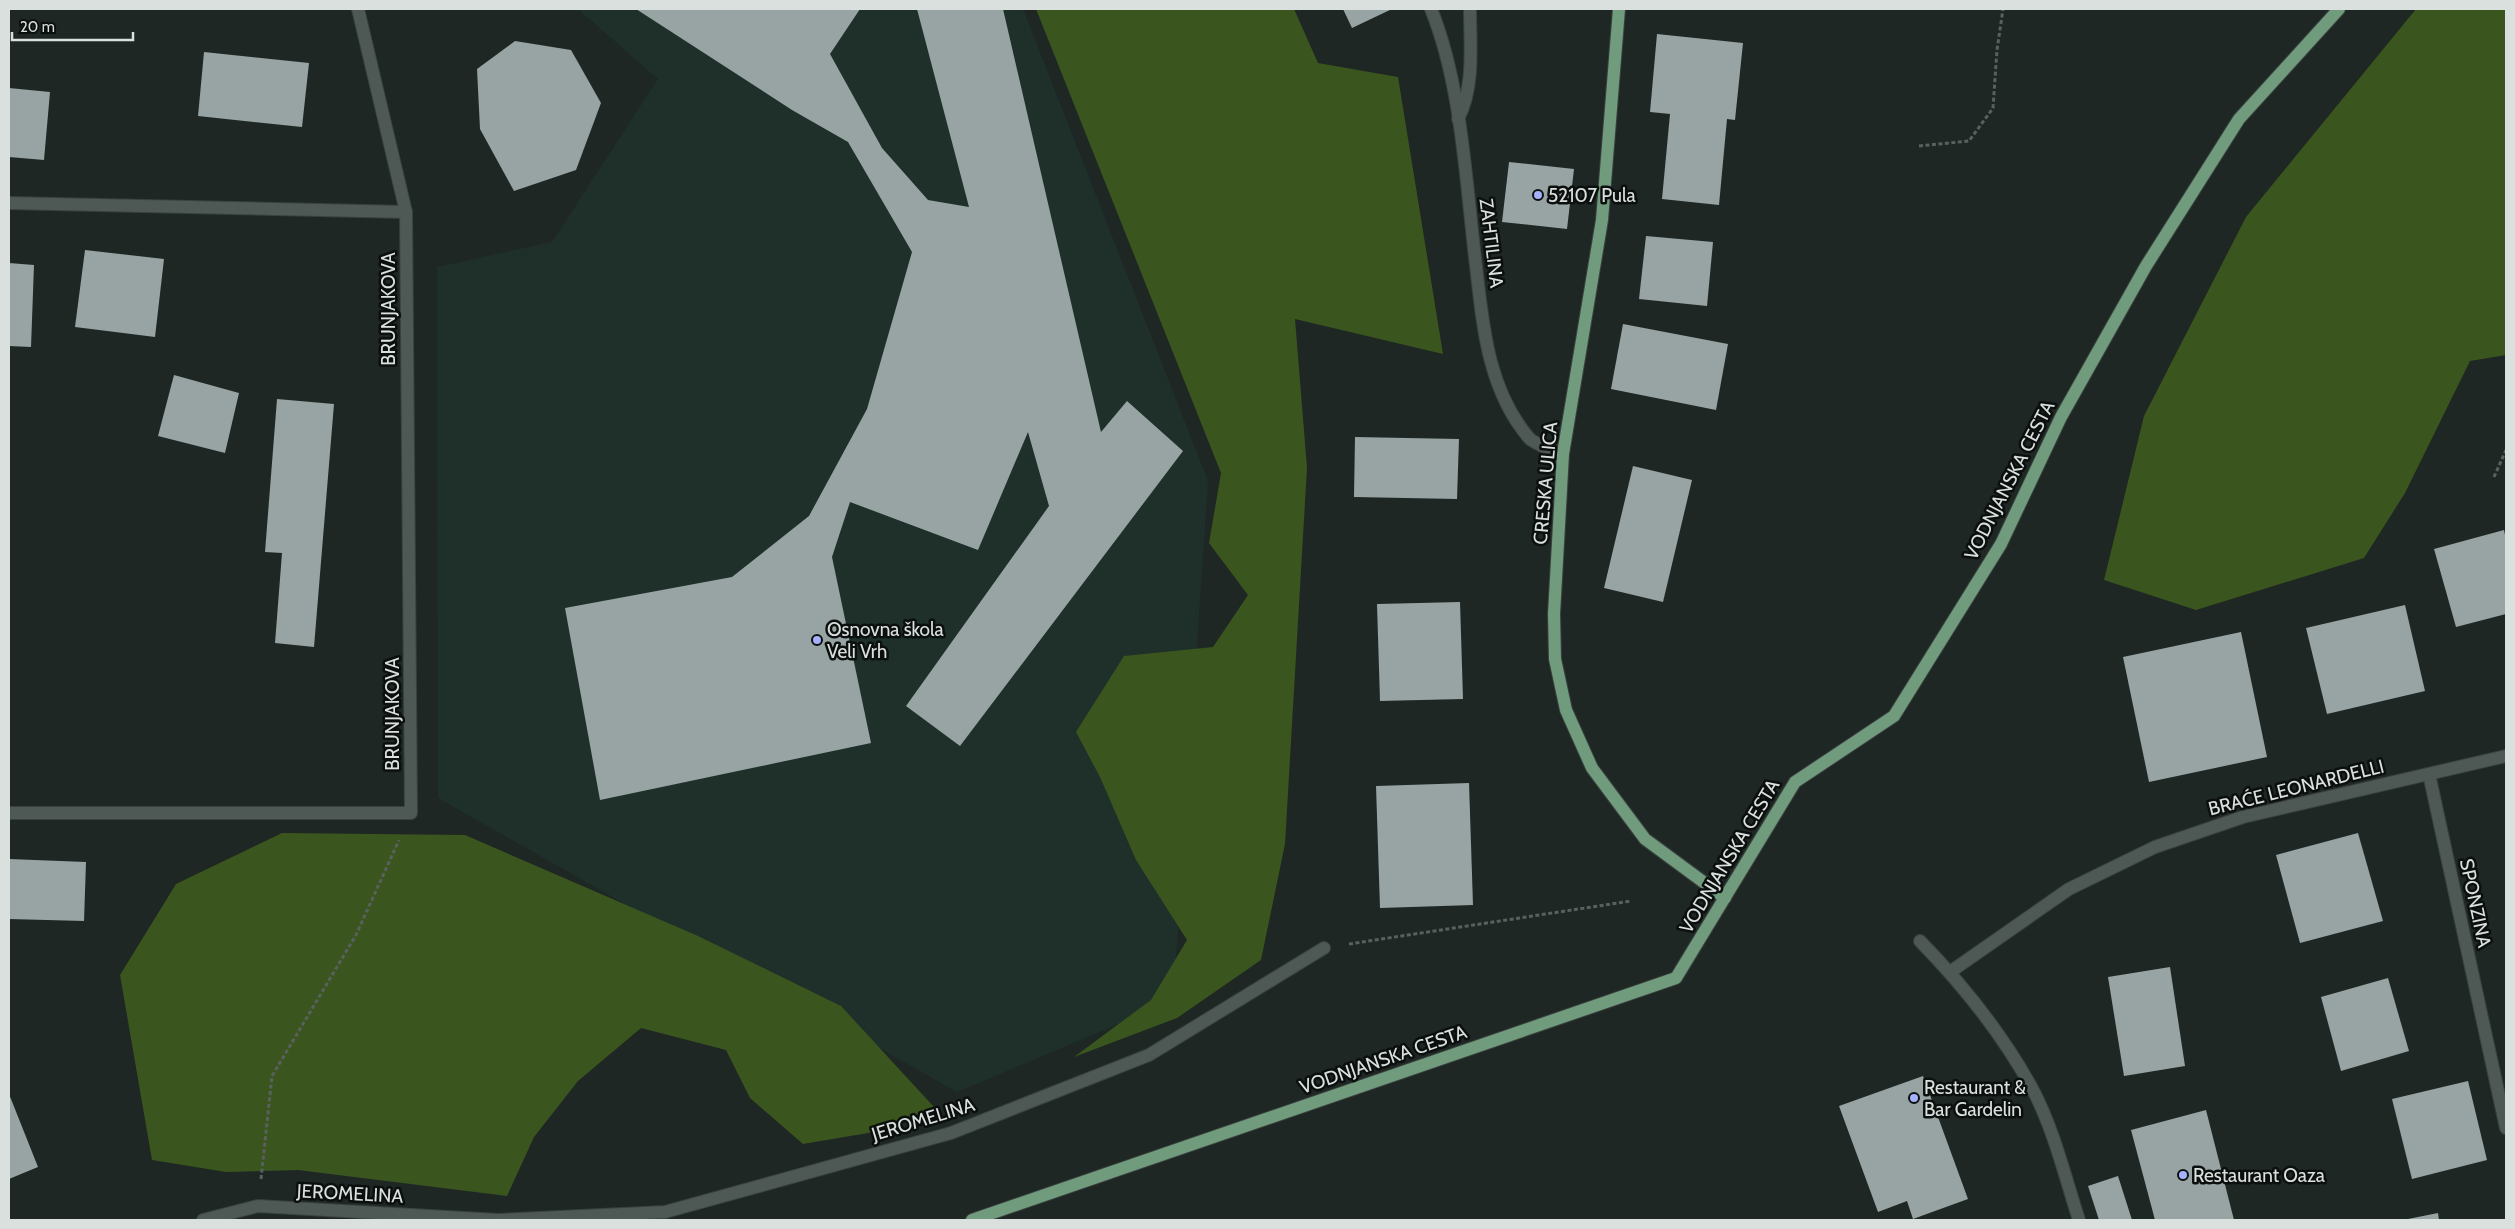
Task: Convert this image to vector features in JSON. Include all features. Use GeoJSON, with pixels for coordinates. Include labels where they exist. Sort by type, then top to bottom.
{"type":"FeatureCollection","features":[{"type":"Feature","properties":{"kind":"main road","name":"CRESKA ULICA"},"geometry":{"type":"LineString","coordinates":[[1619,9],[1602,220],[1563,454],[1554,614],[1555,659],[1566,710],[1592,768],[1645,839],[1725,898]]}},
{"type":"Feature","properties":{"kind":"main road","name":"VODNJANSKA CESTA"},"geometry":{"type":"LineString","coordinates":[[972,1220],[1676,978],[1795,782],[1894,716],[2001,544],[2061,417],[2146,266],[2239,119],[2339,9]]}},
{"type":"Feature","properties":{"kind":"street","name":"BRUNJAKOVA"},"geometry":{"type":"LineString","coordinates":[[358,9],[406,212],[411,812]]}},
{"type":"Feature","properties":{"kind":"street","name":"ZAHTILINA"},"geometry":{"type":"LineString","coordinates":[[1432,9],[1447,60],[1458,118],[1485,338],[1498,389],[1530,439],[1563,454]]}},
{"type":"Feature","properties":{"kind":"street"},"geometry":{"type":"LineString","coordinates":[[1458,118],[1466,104],[1470,58],[1470,9]]}},
{"type":"Feature","properties":{"kind":"street"},"geometry":{"type":"LineString","coordinates":[[9,203],[406,212]]}},
{"type":"Feature","properties":{"kind":"street","name":"BRAĆE LEONARDELLI"},"geometry":{"type":"LineString","coordinates":[[1950,972],[2069,889],[2155,847],[2243,817],[2506,756]]}},
{"type":"Feature","properties":{"kind":"street","name":"SPONZINA"},"geometry":{"type":"LineString","coordinates":[[2429,774],[2506,1128]]}},
{"type":"Feature","properties":{"kind":"street"},"geometry":{"type":"LineString","coordinates":[[9,813],[411,812]]}},
{"type":"Feature","properties":{"kind":"street"},"geometry":{"type":"LineString","coordinates":[[1920,941],[1950,972],[1996,1030],[2033,1091],[2055,1146],[2079,1220]]}},
{"type":"Feature","properties":{"kind":"street","name":"JEROMELINA"},"geometry":{"type":"LineString","coordinates":[[202,1220],[258,1206],[499,1220],[665,1212],[951,1133],[1149,1055],[1324,948]]}},
{"type":"Feature","properties":{"kind":"path"},"geometry":{"type":"LineString","coordinates":[[1919,146],[1969,141],[1993,108],[1997,50],[2003,9]]}},
{"type":"Feature","properties":{"kind":"path"},"geometry":{"type":"LineString","coordinates":[[2494,477],[2506,450]]}},
{"type":"Feature","properties":{"kind":"path"},"geometry":{"type":"LineString","coordinates":[[258,1206],[272,1076],[356,935],[411,812]]}},
{"type":"Feature","properties":{"kind":"path"},"geometry":{"type":"LineString","coordinates":[[1324,948],[1631,901]]}},
{"type":"Feature","properties":{"kind":"shaded area","name":"Osnovna škola Veli Vrh"},"geometry":{"type":"Polygon","coordinates":[[[578,9],[1023,9],[1208,481],[1173,1001],[957,1092],[438,798],[437,267],[552,242],[658,79],[578,9]]]}},
{"type":"Feature","properties":{"kind":"green space"},"geometry":{"type":"Polygon","coordinates":[[[1036,9],[1294,9],[1318,63],[1398,77],[1443,354],[1295,319],[1307,468],[1285,844],[1261,960],[1177,1018],[1074,1057],[1151,1000],[1187,940],[1136,860],[1100,777],[1076,732],[1124,656],[1213,647],[1248,595],[1209,543],[1221,473],[1036,9]]]}},
{"type":"Feature","properties":{"kind":"green space"},"geometry":{"type":"Polygon","coordinates":[[[2416,9],[2506,9],[2506,355],[2470,361],[2405,493],[2364,558],[2196,610],[2104,580],[2144,416],[2246,217],[2416,9]]]}},
{"type":"Feature","properties":{"kind":"green space"},"geometry":{"type":"Polygon","coordinates":[[[282,833],[465,835],[698,936],[841,1006],[934,1107],[886,1130],[803,1144],[750,1098],[726,1050],[641,1028],[578,1081],[534,1137],[507,1196],[298,1170],[226,1172],[152,1160],[120,975],[176,884],[282,833]]]}},
{"type":"Feature","properties":{"kind":"building"},"geometry":{"type":"Polygon","coordinates":[[[636,9],[860,9],[830,54],[882,148],[928,200],[969,207],[917,9],[1003,9],[1101,432],[1127,401],[1183,451],[960,746],[906,706],[1049,506],[1028,432],[978,550],[850,502],[832,557],[871,743],[600,800],[565,608],[732,577],[809,516],[867,409],[912,252],[848,142],[792,110],[636,9]]]}},
{"type":"Feature","properties":{"kind":"building"},"geometry":{"type":"Polygon","coordinates":[[[1343,9],[1392,9],[1352,28],[1343,9]]]}},
{"type":"Feature","properties":{"kind":"building"},"geometry":{"type":"Polygon","coordinates":[[[1657,34],[1743,43],[1735,120],[1727,119],[1719,205],[1662,199],[1670,114],[1650,112],[1657,34]]]}},
{"type":"Feature","properties":{"kind":"building"},"geometry":{"type":"Polygon","coordinates":[[[515,41],[571,50],[601,103],[576,170],[514,191],[480,129],[477,69],[515,41]]]}},
{"type":"Feature","properties":{"kind":"building"},"geometry":{"type":"Polygon","coordinates":[[[204,52],[309,63],[302,127],[198,116],[204,52]]]}},
{"type":"Feature","properties":{"kind":"building"},"geometry":{"type":"Polygon","coordinates":[[[9,88],[50,92],[44,160],[9,157],[9,88]]]}},
{"type":"Feature","properties":{"kind":"building","name":"52107 Pula"},"geometry":{"type":"Polygon","coordinates":[[[1509,162],[1574,169],[1567,229],[1502,222],[1509,162]]]}},
{"type":"Feature","properties":{"kind":"building"},"geometry":{"type":"Polygon","coordinates":[[[1646,236],[1713,242],[1707,306],[1639,299],[1646,236]]]}},
{"type":"Feature","properties":{"kind":"building"},"geometry":{"type":"Polygon","coordinates":[[[85,250],[164,259],[155,337],[75,327],[85,250]]]}},
{"type":"Feature","properties":{"kind":"building"},"geometry":{"type":"Polygon","coordinates":[[[9,263],[34,265],[31,347],[9,346],[9,263]]]}},
{"type":"Feature","properties":{"kind":"building"},"geometry":{"type":"Polygon","coordinates":[[[1623,324],[1728,344],[1716,410],[1611,389],[1623,324]]]}},
{"type":"Feature","properties":{"kind":"building"},"geometry":{"type":"Polygon","coordinates":[[[174,375],[239,393],[225,453],[158,436],[174,375]]]}},
{"type":"Feature","properties":{"kind":"building"},"geometry":{"type":"Polygon","coordinates":[[[277,399],[334,404],[314,647],[275,643],[282,553],[265,552],[277,399]]]}},
{"type":"Feature","properties":{"kind":"building"},"geometry":{"type":"Polygon","coordinates":[[[1355,437],[1459,439],[1457,499],[1354,497],[1355,437]]]}},
{"type":"Feature","properties":{"kind":"building"},"geometry":{"type":"Polygon","coordinates":[[[1633,466],[1692,480],[1663,602],[1604,588],[1633,466]]]}},
{"type":"Feature","properties":{"kind":"building"},"geometry":{"type":"Polygon","coordinates":[[[2504,530],[2506,540],[2506,614],[2456,627],[2434,549],[2504,530]]]}},
{"type":"Feature","properties":{"kind":"building"},"geometry":{"type":"Polygon","coordinates":[[[1460,602],[1463,699],[1380,701],[1377,604],[1460,602]]]}},
{"type":"Feature","properties":{"kind":"building"},"geometry":{"type":"Polygon","coordinates":[[[2405,605],[2425,691],[2327,714],[2306,628],[2405,605]]]}},
{"type":"Feature","properties":{"kind":"building"},"geometry":{"type":"Polygon","coordinates":[[[2241,632],[2267,757],[2149,782],[2123,657],[2241,632]]]}},
{"type":"Feature","properties":{"kind":"building"},"geometry":{"type":"Polygon","coordinates":[[[1469,783],[1473,905],[1380,908],[1376,786],[1469,783]]]}},
{"type":"Feature","properties":{"kind":"building"},"geometry":{"type":"Polygon","coordinates":[[[2358,833],[2383,921],[2300,943],[2276,855],[2358,833]]]}},
{"type":"Feature","properties":{"kind":"building"},"geometry":{"type":"Polygon","coordinates":[[[9,859],[86,862],[84,921],[9,919],[9,859]]]}},
{"type":"Feature","properties":{"kind":"building"},"geometry":{"type":"Polygon","coordinates":[[[2170,967],[2185,1066],[2124,1076],[2108,977],[2170,967]]]}},
{"type":"Feature","properties":{"kind":"building"},"geometry":{"type":"Polygon","coordinates":[[[2388,978],[2409,1051],[2341,1071],[2321,997],[2388,978]]]}},
{"type":"Feature","properties":{"kind":"building"},"geometry":{"type":"Polygon","coordinates":[[[1923,1076],[1968,1199],[1913,1219],[1907,1201],[1878,1212],[1839,1106],[1923,1076]]]}},
{"type":"Feature","properties":{"kind":"building"},"geometry":{"type":"Polygon","coordinates":[[[2468,1081],[2487,1160],[2412,1179],[2392,1099],[2468,1081]]]}},
{"type":"Feature","properties":{"kind":"building"},"geometry":{"type":"Polygon","coordinates":[[[9,1094],[38,1167],[9,1179],[9,1094]]]}},
{"type":"Feature","properties":{"kind":"building","name":"Restaurant Oaza"},"geometry":{"type":"Polygon","coordinates":[[[2206,1110],[2234,1220],[2155,1220],[2131,1130],[2206,1110]]]}},
{"type":"Feature","properties":{"kind":"building"},"geometry":{"type":"Polygon","coordinates":[[[2118,1176],[2132,1220],[2099,1220],[2088,1186],[2118,1176]]]}},
{"type":"Feature","properties":{"kind":"building"},"geometry":{"type":"Polygon","coordinates":[[[2438,1213],[2439,1220],[2408,1220],[2408,1219],[2438,1213]]]}},
{"type":"Feature","properties":{"kind":"place","name":"52107 Pula"},"geometry":{"type":"Point","coordinates":[1538,195]}},
{"type":"Feature","properties":{"kind":"place","name":"Osnovna škola Veli Vrh"},"geometry":{"type":"Point","coordinates":[817,640]}},
{"type":"Feature","properties":{"kind":"place","name":"Restaurant & Bar Gardelin"},"geometry":{"type":"Point","coordinates":[1914,1098]}},
{"type":"Feature","properties":{"kind":"place","name":"Restaurant Oaza"},"geometry":{"type":"Point","coordinates":[2183,1175]}}]}
